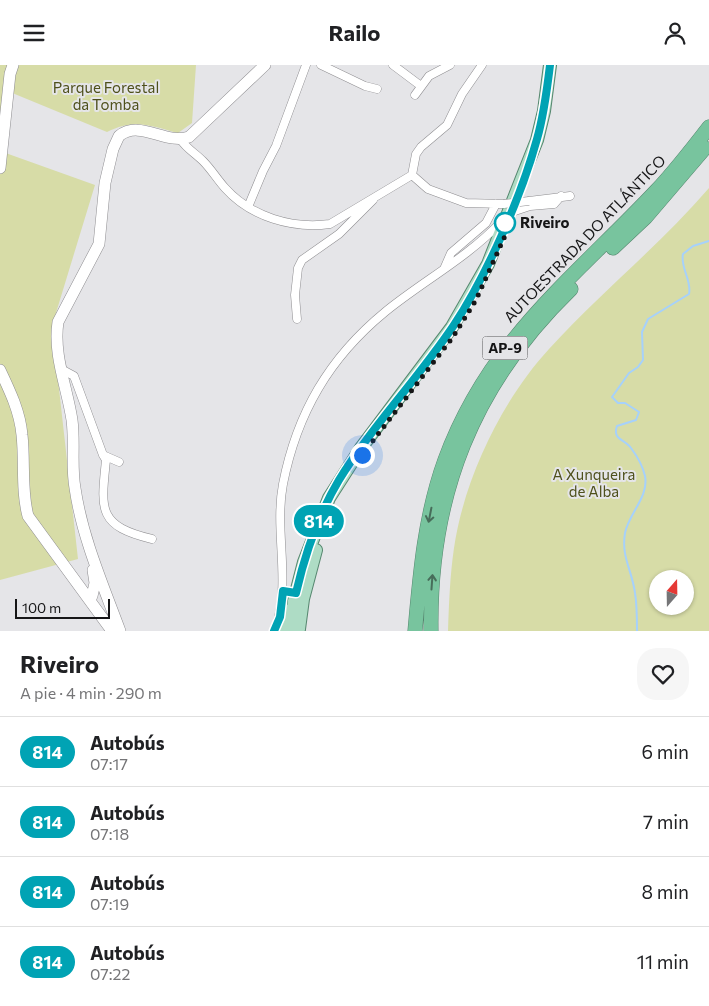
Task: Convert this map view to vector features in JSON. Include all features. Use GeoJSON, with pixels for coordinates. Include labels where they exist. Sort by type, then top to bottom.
{"type":"FeatureCollection","features":[{"type":"Feature","properties":{"kind":"highway","name":"AUTOESTRADA DO ATLÁNTICO"},"geometry":{"type":"LineString","coordinates":[[415,631],[421,561],[435,494],[455,435],[478,390],[504,349],[526,323],[657,190],[709,127]]}},
{"type":"Feature","properties":{"kind":"highway","name":"AUTOESTRADA DO ATLÁNTICO"},"geometry":{"type":"LineString","coordinates":[[430,631],[433,559],[444,500],[462,443],[488,391],[529,333],[562,298],[646,217],[709,143]]}},
{"type":"Feature","properties":{"kind":"main road"},"geometry":{"type":"LineString","coordinates":[[276,631],[284,622],[313,536],[339,481],[361,448],[464,309],[488,264],[507,207],[537,140],[544,111],[550,65]]}},
{"type":"Feature","properties":{"kind":"main road"},"geometry":{"type":"LineString","coordinates":[[298,631],[310,572],[329,511],[345,481],[381,428],[453,337],[489,274],[507,207],[542,143],[556,65]]}},
{"type":"Feature","properties":{"kind":"main road"},"geometry":{"type":"LineString","coordinates":[[292,631],[293,595],[302,586],[310,572]]}},
{"type":"Feature","properties":{"kind":"street"},"geometry":{"type":"LineString","coordinates":[[0,168],[10,74],[13,65]]}},
{"type":"Feature","properties":{"kind":"street"},"geometry":{"type":"LineString","coordinates":[[120,631],[90,549],[75,489],[72,419],[56,334],[58,321],[98,244],[105,183],[116,141],[124,132],[135,129],[163,138],[181,140],[189,137],[264,65]]}},
{"type":"Feature","properties":{"kind":"street"},"geometry":{"type":"LineString","coordinates":[[248,207],[276,146],[306,65]]}},
{"type":"Feature","properties":{"kind":"street"},"geometry":{"type":"LineString","coordinates":[[321,65],[366,86],[377,89]]}},
{"type":"Feature","properties":{"kind":"street"},"geometry":{"type":"LineString","coordinates":[[393,65],[421,85]]}},
{"type":"Feature","properties":{"kind":"street"},"geometry":{"type":"LineString","coordinates":[[415,95],[428,76],[450,65]]}},
{"type":"Feature","properties":{"kind":"street"},"geometry":{"type":"LineString","coordinates":[[181,140],[186,148],[202,160],[226,188],[262,216],[316,226],[330,224],[412,175],[416,155],[420,147],[447,125],[462,94],[482,65]]}},
{"type":"Feature","properties":{"kind":"street"},"geometry":{"type":"LineString","coordinates":[[412,175],[428,189],[466,203],[507,207],[554,204],[561,196]]}},
{"type":"Feature","properties":{"kind":"street"},"geometry":{"type":"LineString","coordinates":[[297,319],[295,295],[298,268],[302,260],[339,234],[378,195]]}},
{"type":"Feature","properties":{"kind":"street"},"geometry":{"type":"LineString","coordinates":[[444,270],[451,253],[507,207],[528,201],[570,196]]}},
{"type":"Feature","properties":{"kind":"street"},"geometry":{"type":"LineString","coordinates":[[293,595],[281,519],[283,485],[295,437],[320,381],[354,339],[385,311],[485,239],[507,207]]}},
{"type":"Feature","properties":{"kind":"street"},"geometry":{"type":"LineString","coordinates":[[62,369],[74,376],[106,460],[102,501],[106,513],[113,523],[128,533],[152,539]]}},
{"type":"Feature","properties":{"kind":"street"},"geometry":{"type":"LineString","coordinates":[[0,370],[14,399],[19,417],[22,435],[25,502],[28,516],[87,593],[112,631]]}},
{"type":"Feature","properties":{"kind":"street"},"geometry":{"type":"LineString","coordinates":[[103,455],[119,462]]}},
{"type":"Feature","properties":{"kind":"street"},"geometry":{"type":"LineString","coordinates":[[87,593],[95,583],[90,549]]}},
{"type":"Feature","properties":{"kind":"street"},"geometry":{"type":"LineString","coordinates":[[87,593],[110,605]]}},
{"type":"Feature","properties":{"kind":"street"},"geometry":{"type":"LineString","coordinates":[[96,609],[106,609],[110,605]]}},
{"type":"Feature","properties":{"kind":"green space","name":"Parque Forestal da Tomba"},"geometry":{"type":"Polygon","coordinates":[[[0,65],[196,65],[192,123],[178,133],[134,124],[107,132],[5,90],[0,129],[0,65]]]}},
{"type":"Feature","properties":{"kind":"green space"},"geometry":{"type":"Polygon","coordinates":[[[0,151],[95,185],[52,326],[78,559],[0,580],[0,151]]]}},
{"type":"Feature","properties":{"kind":"green space","name":"A Xunqueira de Alba"},"geometry":{"type":"Polygon","coordinates":[[[709,188],[709,631],[448,631],[454,548],[459,522],[476,468],[501,416],[532,369],[549,349],[709,188]]]}},
{"type":"Feature","properties":{"kind":"waterway"},"geometry":{"type":"LineString","coordinates":[[637,631],[636,598],[624,542],[627,526],[644,491],[645,476],[635,454],[618,437],[616,431],[617,426],[636,420],[639,412],[625,403],[618,403],[612,397],[629,373],[638,367],[643,360],[642,332],[648,319],[689,294],[683,254],[693,246],[709,241]]}},
{"type":"Feature","properties":{"kind":"bus line","name":"814"},"geometry":{"type":"LineString","coordinates":[[274,631],[280,617],[283,591],[296,593],[313,536],[329,498],[339,481],[390,408],[435,351],[477,287],[510,213],[537,140],[544,111],[550,65]]}},
{"type":"Feature","properties":{"kind":"place","name":"Riveiro"},"geometry":{"type":"Point","coordinates":[505,223]}},
{"type":"Feature","properties":{"kind":"route"},"geometry":{"type":"LineString","coordinates":[[362,455],[453,337],[476,300],[509,227],[505,223]]}}]}
